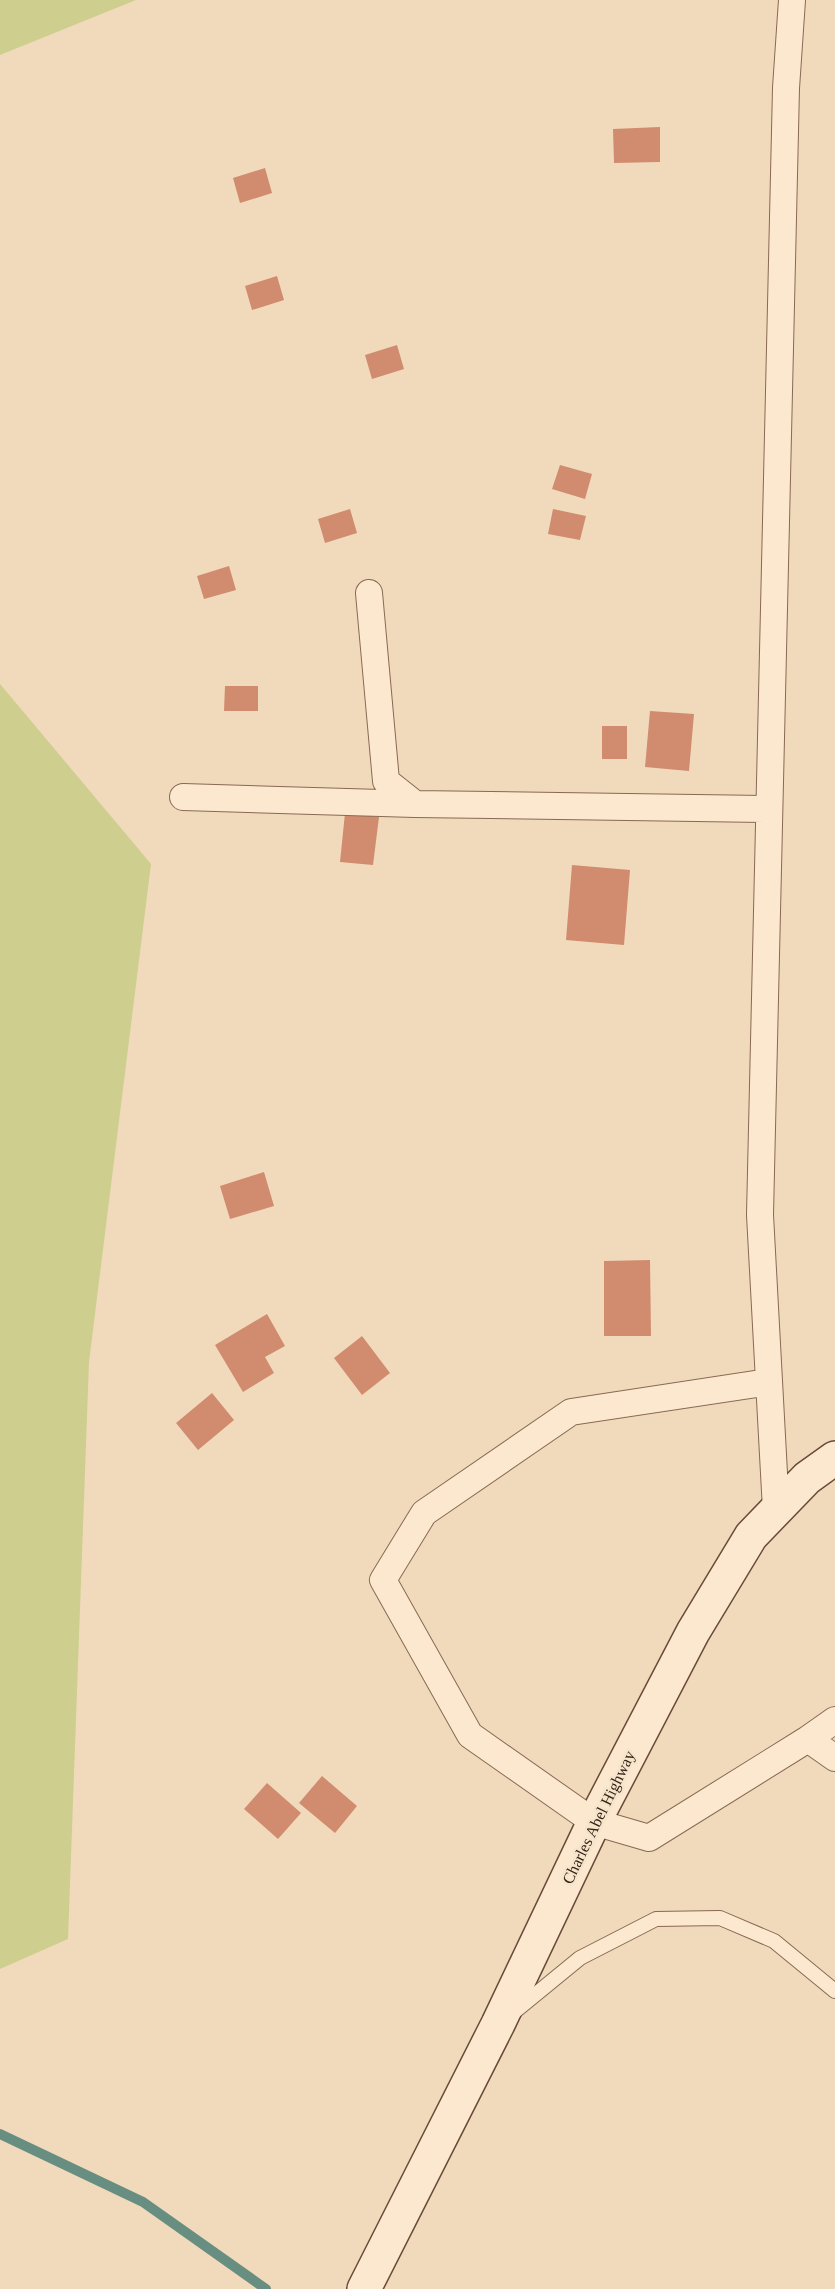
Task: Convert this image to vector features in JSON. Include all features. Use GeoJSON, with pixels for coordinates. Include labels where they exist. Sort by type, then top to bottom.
{"type":"FeatureCollection","features":[{"type":"Feature","properties":{"kind":"main road","name":"Charles Abel Highway"},"geometry":{"type":"LineString","coordinates":[[364,2289],[498,2024],[594,1822],[693,1632],[751,1536],[807,1478],[835,1458]]}},
{"type":"Feature","properties":{"kind":"street"},"geometry":{"type":"LineString","coordinates":[[776,1510],[760,1215],[786,88],[792,0]]}},
{"type":"Feature","properties":{"kind":"street"},"geometry":{"type":"LineString","coordinates":[[369,593],[386,780],[416,804]]}},
{"type":"Feature","properties":{"kind":"street"},"geometry":{"type":"LineString","coordinates":[[183,797],[416,804],[769,809]]}},
{"type":"Feature","properties":{"kind":"street"},"geometry":{"type":"LineString","coordinates":[[769,1382],[571,1412],[423,1513],[383,1580],[470,1735],[594,1822],[649,1838],[835,1720]]}},
{"type":"Feature","properties":{"kind":"street"},"geometry":{"type":"LineString","coordinates":[[808,1739],[835,1758]]}},
{"type":"Feature","properties":{"kind":"lane"},"geometry":{"type":"LineString","coordinates":[[498,2024],[580,1958],[656,1918],[720,1918],[774,1941],[835,1991]]}},
{"type":"Feature","properties":{"kind":"green space"},"geometry":{"type":"Polygon","coordinates":[[[0,0],[136,0],[0,55],[0,0]]]}},
{"type":"Feature","properties":{"kind":"green space"},"geometry":{"type":"Polygon","coordinates":[[[0,684],[151,864],[89,1362],[68,1939],[0,1969],[0,684]]]}},
{"type":"Feature","properties":{"kind":"building"},"geometry":{"type":"Polygon","coordinates":[[[660,127],[660,162],[614,163],[613,129],[660,127]]]}},
{"type":"Feature","properties":{"kind":"building"},"geometry":{"type":"Polygon","coordinates":[[[265,168],[272,193],[240,203],[233,178],[265,168]]]}},
{"type":"Feature","properties":{"kind":"building"},"geometry":{"type":"Polygon","coordinates":[[[277,276],[284,300],[252,310],[245,286],[277,276]]]}},
{"type":"Feature","properties":{"kind":"building"},"geometry":{"type":"Polygon","coordinates":[[[397,345],[404,369],[372,379],[365,355],[397,345]]]}},
{"type":"Feature","properties":{"kind":"building"},"geometry":{"type":"Polygon","coordinates":[[[560,465],[592,474],[585,499],[552,489],[560,465]]]}},
{"type":"Feature","properties":{"kind":"building"},"geometry":{"type":"Polygon","coordinates":[[[350,509],[357,533],[325,543],[318,519],[350,509]]]}},
{"type":"Feature","properties":{"kind":"building"},"geometry":{"type":"Polygon","coordinates":[[[553,509],[586,516],[580,540],[548,534],[553,509]]]}},
{"type":"Feature","properties":{"kind":"building"},"geometry":{"type":"Polygon","coordinates":[[[229,566],[236,590],[204,599],[197,576],[229,566]]]}},
{"type":"Feature","properties":{"kind":"building"},"geometry":{"type":"Polygon","coordinates":[[[225,686],[258,686],[258,711],[224,711],[225,686]]]}},
{"type":"Feature","properties":{"kind":"building"},"geometry":{"type":"Polygon","coordinates":[[[650,711],[694,714],[689,771],[645,767],[650,711]]]}},
{"type":"Feature","properties":{"kind":"building"},"geometry":{"type":"Polygon","coordinates":[[[602,726],[627,726],[627,759],[602,759],[602,726]]]}},
{"type":"Feature","properties":{"kind":"building"},"geometry":{"type":"Polygon","coordinates":[[[345,813],[379,817],[373,865],[340,862],[345,813]]]}},
{"type":"Feature","properties":{"kind":"building"},"geometry":{"type":"Polygon","coordinates":[[[572,865],[630,870],[624,945],[566,940],[572,865]]]}},
{"type":"Feature","properties":{"kind":"building"},"geometry":{"type":"Polygon","coordinates":[[[264,1172],[274,1206],[230,1219],[220,1186],[264,1172]]]}},
{"type":"Feature","properties":{"kind":"building"},"geometry":{"type":"Polygon","coordinates":[[[650,1260],[651,1336],[604,1336],[604,1261],[650,1260]]]}},
{"type":"Feature","properties":{"kind":"building"},"geometry":{"type":"Polygon","coordinates":[[[267,1314],[285,1346],[265,1357],[274,1373],[243,1392],[215,1345],[267,1314]]]}},
{"type":"Feature","properties":{"kind":"building"},"geometry":{"type":"Polygon","coordinates":[[[362,1336],[390,1373],[362,1395],[334,1358],[362,1336]]]}},
{"type":"Feature","properties":{"kind":"building"},"geometry":{"type":"Polygon","coordinates":[[[212,1393],[234,1420],[198,1450],[176,1423],[212,1393]]]}},
{"type":"Feature","properties":{"kind":"building"},"geometry":{"type":"Polygon","coordinates":[[[322,1776],[357,1806],[335,1833],[299,1803],[322,1776]]]}},
{"type":"Feature","properties":{"kind":"building"},"geometry":{"type":"Polygon","coordinates":[[[267,1783],[301,1813],[278,1839],[244,1809],[267,1783]]]}},
{"type":"Feature","properties":{"kind":"waterway"},"geometry":{"type":"LineString","coordinates":[[0,2134],[143,2202],[266,2289]]}}]}
